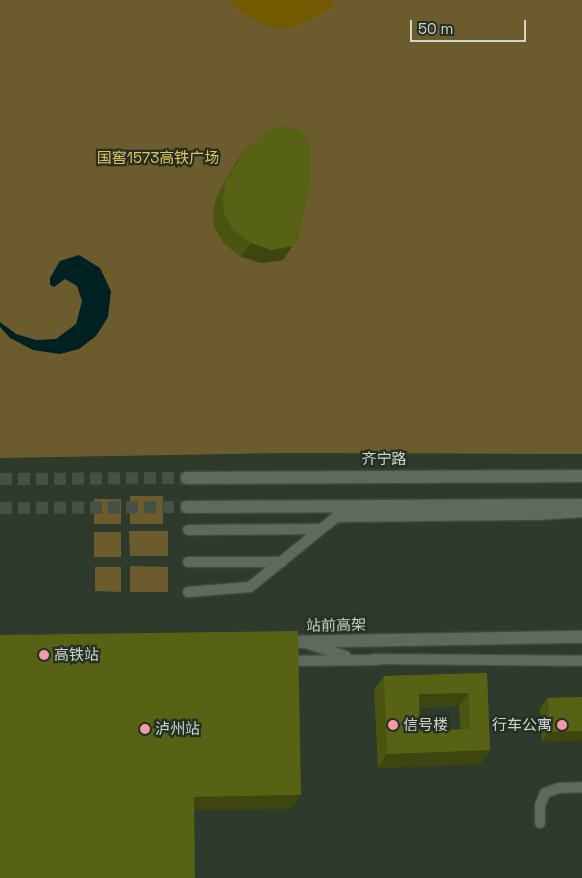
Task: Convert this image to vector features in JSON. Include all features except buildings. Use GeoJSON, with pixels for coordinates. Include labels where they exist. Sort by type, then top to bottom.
{"type":"FeatureCollection","features":[{"type":"Feature","properties":{"kind":"street","name":"齐宁路"},"geometry":{"type":"LineString","coordinates":[[186,478],[582,476]]}},
{"type":"Feature","properties":{"kind":"street"},"geometry":{"type":"LineString","coordinates":[[187,507],[582,505]]}},
{"type":"Feature","properties":{"kind":"street","name":"站前高架"},"geometry":{"type":"LineString","coordinates":[[267,642],[582,637]]}},
{"type":"Feature","properties":{"kind":"lane"},"geometry":{"type":"LineString","coordinates":[[188,592],[250,587],[282,562],[320,528],[336,517],[539,515],[582,512]]}},
{"type":"Feature","properties":{"kind":"lane"},"geometry":{"type":"LineString","coordinates":[[188,530],[320,528]]}},
{"type":"Feature","properties":{"kind":"lane"},"geometry":{"type":"LineString","coordinates":[[188,562],[282,562]]}},
{"type":"Feature","properties":{"kind":"lane"},"geometry":{"type":"LineString","coordinates":[[379,660],[340,655],[301,641],[274,657],[379,660],[582,661]]}},
{"type":"Feature","properties":{"kind":"lane"},"geometry":{"type":"LineString","coordinates":[[540,823],[540,805],[545,793],[559,788],[582,787]]}},
{"type":"Feature","properties":{"kind":"green space","name":"国窖1573高铁广场"},"geometry":{"type":"Polygon","coordinates":[[[0,0],[582,0],[582,454],[289,453],[0,458],[0,0]]]}},
{"type":"Feature","properties":{"kind":"green space"},"geometry":{"type":"Polygon","coordinates":[[[130,496],[163,496],[163,524],[130,524],[130,496]]]}},
{"type":"Feature","properties":{"kind":"green space"},"geometry":{"type":"Polygon","coordinates":[[[94,499],[121,499],[121,524],[94,524],[94,499]]]}},
{"type":"Feature","properties":{"kind":"green space"},"geometry":{"type":"Polygon","coordinates":[[[129,531],[168,531],[168,556],[130,556],[129,531]]]}},
{"type":"Feature","properties":{"kind":"green space"},"geometry":{"type":"Polygon","coordinates":[[[94,532],[121,532],[121,557],[94,557],[94,532]]]}},
{"type":"Feature","properties":{"kind":"green space"},"geometry":{"type":"Polygon","coordinates":[[[130,566],[168,567],[168,592],[130,592],[130,566]]]}},
{"type":"Feature","properties":{"kind":"green space"},"geometry":{"type":"Polygon","coordinates":[[[95,567],[121,567],[121,592],[95,591],[95,567]]]}},
{"type":"Feature","properties":{"kind":"shaded area"},"geometry":{"type":"Polygon","coordinates":[[[231,0],[332,0],[331,9],[288,30],[264,25],[237,9],[231,0]]]}},
{"type":"Feature","properties":{"kind":"water"},"geometry":{"type":"Polygon","coordinates":[[[79,255],[100,268],[111,291],[108,317],[96,336],[79,349],[60,354],[33,350],[10,338],[0,327],[0,322],[16,334],[36,340],[56,339],[76,324],[82,301],[77,286],[65,279],[54,287],[50,285],[50,278],[60,261],[79,255]]]}},
{"type":"Feature","properties":{"kind":"tunnel"},"geometry":{"type":"LineString","coordinates":[[0,479],[187,478]]}},
{"type":"Feature","properties":{"kind":"tunnel"},"geometry":{"type":"LineString","coordinates":[[0,508],[187,507]]}},
{"type":"Feature","properties":{"kind":"place","name":"高铁站"},"geometry":{"type":"Point","coordinates":[44,655]}},
{"type":"Feature","properties":{"kind":"place","name":"信号楼"},"geometry":{"type":"Point","coordinates":[393,725]}},
{"type":"Feature","properties":{"kind":"place","name":"行车公寓"},"geometry":{"type":"Point","coordinates":[562,725]}},
{"type":"Feature","properties":{"kind":"place","name":"泸州站"},"geometry":{"type":"Point","coordinates":[145,729]}}]}
